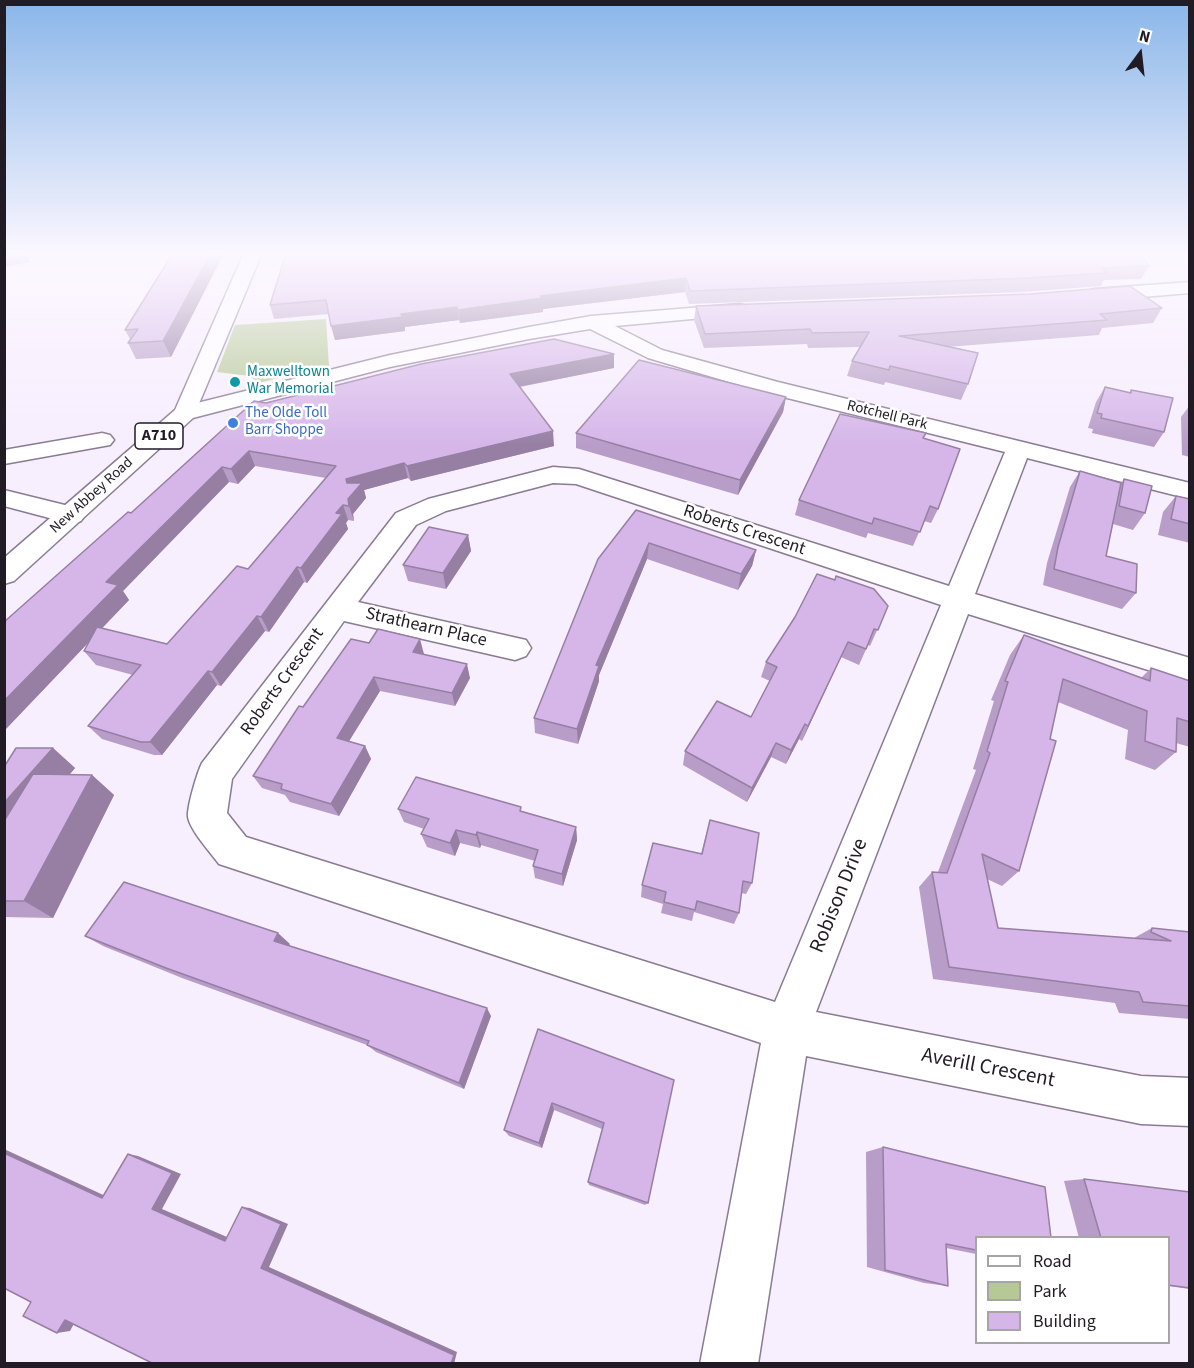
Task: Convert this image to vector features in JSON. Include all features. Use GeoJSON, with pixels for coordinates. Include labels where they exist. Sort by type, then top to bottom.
{"type":"FeatureCollection","features":[{"type":"Feature","properties":{"kind":"street","name":"New Abbey Road"},"geometry":{"type":"LineString","coordinates":[[4,574],[185,413],[226,317]]}},
{"type":"Feature","properties":{"kind":"street"},"geometry":{"type":"LineString","coordinates":[[185,413],[426,353],[591,322],[644,317]]}},
{"type":"Feature","properties":{"kind":"street","name":"Rotchell Park"},"geometry":{"type":"LineString","coordinates":[[591,322],[655,354],[771,387],[1190,491]]}},
{"type":"Feature","properties":{"kind":"street"},"geometry":{"type":"LineString","coordinates":[[4,457],[102,440]]}},
{"type":"Feature","properties":{"kind":"street","name":"Robison Drive"},"geometry":{"type":"LineString","coordinates":[[729,1364],[787,1029],[1019,448]]}},
{"type":"Feature","properties":{"kind":"street","name":"Roberts Crescent"},"geometry":{"type":"LineString","coordinates":[[787,1029],[233,851],[207,817],[215,774],[337,608],[406,519],[437,504],[553,475],[579,477],[958,600]]}},
{"type":"Feature","properties":{"kind":"street"},"geometry":{"type":"LineString","coordinates":[[4,498],[72,515]]}},
{"type":"Feature","properties":{"kind":"street"},"geometry":{"type":"LineString","coordinates":[[958,600],[1190,671]]}},
{"type":"Feature","properties":{"kind":"street","name":"Strathearn Place"},"geometry":{"type":"LineString","coordinates":[[337,608],[515,648]]}},
{"type":"Feature","properties":{"kind":"street","name":"Averill Crescent"},"geometry":{"type":"LineString","coordinates":[[787,1029],[1141,1100],[1190,1102]]}},
{"type":"Feature","properties":{"kind":"green space"},"geometry":{"type":"Polygon","coordinates":[[[326,319],[329,366],[258,383],[250,376],[217,372],[235,325],[326,319]]]}},
{"type":"Feature","properties":{"kind":"building"},"geometry":{"type":"Polygon","coordinates":[[[133,317],[176,317],[163,341],[128,343],[138,329],[125,330],[133,317]]]}},
{"type":"Feature","properties":{"kind":"building"},"geometry":{"type":"Polygon","coordinates":[[[329,317],[402,317],[331,326],[329,317]]]}},
{"type":"Feature","properties":{"kind":"building"},"geometry":{"type":"Polygon","coordinates":[[[699,317],[1103,317],[1107,320],[899,336],[978,353],[968,384],[890,366],[889,370],[852,361],[869,332],[812,333],[810,329],[705,334],[699,317]]]}},
{"type":"Feature","properties":{"kind":"building"},"geometry":{"type":"Polygon","coordinates":[[[554,339],[614,354],[510,374],[553,431],[407,466],[404,463],[346,479],[347,483],[362,483],[348,499],[349,506],[343,505],[336,513],[342,514],[301,568],[297,567],[261,617],[257,616],[212,672],[208,671],[150,742],[141,742],[88,726],[141,665],[84,651],[97,627],[167,644],[237,566],[248,569],[336,466],[249,451],[231,469],[222,467],[106,582],[118,585],[4,701],[4,622],[128,512],[131,513],[254,401],[266,403],[421,364],[554,339]]]}},
{"type":"Feature","properties":{"kind":"building"},"geometry":{"type":"Polygon","coordinates":[[[639,360],[786,397],[740,480],[576,433],[639,360]]]}},
{"type":"Feature","properties":{"kind":"building"},"geometry":{"type":"Polygon","coordinates":[[[1105,387],[1173,398],[1164,432],[1101,418],[1102,414],[1097,413],[1105,387]]]}},
{"type":"Feature","properties":{"kind":"building"},"geometry":{"type":"Polygon","coordinates":[[[840,414],[926,433],[923,438],[960,449],[938,509],[930,506],[920,532],[874,518],[872,524],[799,500],[840,414]]]}},
{"type":"Feature","properties":{"kind":"building"},"geometry":{"type":"Polygon","coordinates":[[[1080,471],[1121,483],[1106,556],[1137,564],[1136,593],[1054,569],[1080,471]]]}},
{"type":"Feature","properties":{"kind":"building"},"geometry":{"type":"Polygon","coordinates":[[[1124,479],[1152,486],[1145,513],[1119,506],[1124,479]]]}},
{"type":"Feature","properties":{"kind":"building"},"geometry":{"type":"Polygon","coordinates":[[[1176,496],[1190,499],[1190,524],[1171,519],[1176,496]]]}},
{"type":"Feature","properties":{"kind":"building"},"geometry":{"type":"Polygon","coordinates":[[[636,510],[756,550],[741,574],[649,543],[596,665],[599,666],[577,729],[534,718],[598,559],[636,510]]]}},
{"type":"Feature","properties":{"kind":"building"},"geometry":{"type":"Polygon","coordinates":[[[429,527],[468,535],[443,573],[403,565],[429,527]]]}},
{"type":"Feature","properties":{"kind":"building"},"geometry":{"type":"Polygon","coordinates":[[[817,574],[835,580],[836,576],[874,589],[888,606],[878,630],[874,629],[866,649],[848,642],[808,726],[805,724],[791,750],[776,743],[752,788],[685,751],[717,701],[751,717],[777,667],[766,662],[795,617],[817,574]]]}},
{"type":"Feature","properties":{"kind":"building"},"geometry":{"type":"Polygon","coordinates":[[[378,629],[420,639],[413,652],[467,664],[452,693],[374,677],[337,738],[365,746],[331,804],[281,789],[282,784],[253,776],[299,706],[303,707],[351,639],[369,643],[378,629]]]}},
{"type":"Feature","properties":{"kind":"building"},"geometry":{"type":"Polygon","coordinates":[[[1024,635],[1150,681],[1151,668],[1190,681],[1190,722],[1177,718],[1176,752],[1145,741],[1147,711],[1063,679],[1050,739],[1056,741],[1019,871],[982,854],[998,928],[1171,941],[1151,932],[1152,928],[1190,932],[1190,1006],[1143,1002],[1139,992],[949,967],[932,872],[947,873],[990,753],[987,751],[1008,682],[1005,681],[1024,635]]]}},
{"type":"Feature","properties":{"kind":"building"},"geometry":{"type":"Polygon","coordinates":[[[16,748],[53,748],[4,803],[4,767],[16,748]]]}},
{"type":"Feature","properties":{"kind":"building"},"geometry":{"type":"Polygon","coordinates":[[[33,774],[92,775],[24,901],[4,901],[4,821],[33,774]]]}},
{"type":"Feature","properties":{"kind":"building"},"geometry":{"type":"Polygon","coordinates":[[[416,777],[521,807],[520,811],[576,827],[562,874],[533,866],[538,850],[477,832],[476,835],[456,830],[450,843],[421,834],[429,819],[398,809],[416,777]]]}},
{"type":"Feature","properties":{"kind":"building"},"geometry":{"type":"Polygon","coordinates":[[[710,820],[759,833],[752,883],[743,881],[739,913],[697,901],[695,910],[664,902],[666,892],[642,885],[653,843],[702,854],[710,820]]]}},
{"type":"Feature","properties":{"kind":"building"},"geometry":{"type":"Polygon","coordinates":[[[124,882],[278,933],[274,941],[487,1008],[459,1083],[367,1045],[369,1041],[166,968],[85,936],[124,882]]]}},
{"type":"Feature","properties":{"kind":"building"},"geometry":{"type":"Polygon","coordinates":[[[538,1029],[674,1080],[648,1203],[588,1182],[604,1123],[552,1103],[539,1143],[504,1130],[538,1029]]]}},
{"type":"Feature","properties":{"kind":"building"},"geometry":{"type":"Polygon","coordinates":[[[883,1147],[1045,1187],[1051,1236],[975,1236],[975,1250],[946,1244],[948,1286],[885,1270],[883,1147]]]}},
{"type":"Feature","properties":{"kind":"building"},"geometry":{"type":"Polygon","coordinates":[[[4,1153],[102,1198],[128,1154],[172,1173],[152,1209],[225,1241],[242,1207],[281,1224],[261,1268],[454,1355],[451,1364],[154,1364],[65,1320],[57,1333],[23,1316],[31,1302],[4,1288],[4,1153]]]}},
{"type":"Feature","properties":{"kind":"building"},"geometry":{"type":"Polygon","coordinates":[[[1084,1179],[1190,1192],[1190,1288],[1170,1285],[1170,1236],[1100,1236],[1084,1179]]]}},
{"type":"Feature","properties":{"kind":"place","name":"Maxwelltown War Memorial"},"geometry":{"type":"Point","coordinates":[235,382]}},
{"type":"Feature","properties":{"kind":"place","name":"The Olde Toll Barr Shoppe"},"geometry":{"type":"Point","coordinates":[233,423]}}]}
